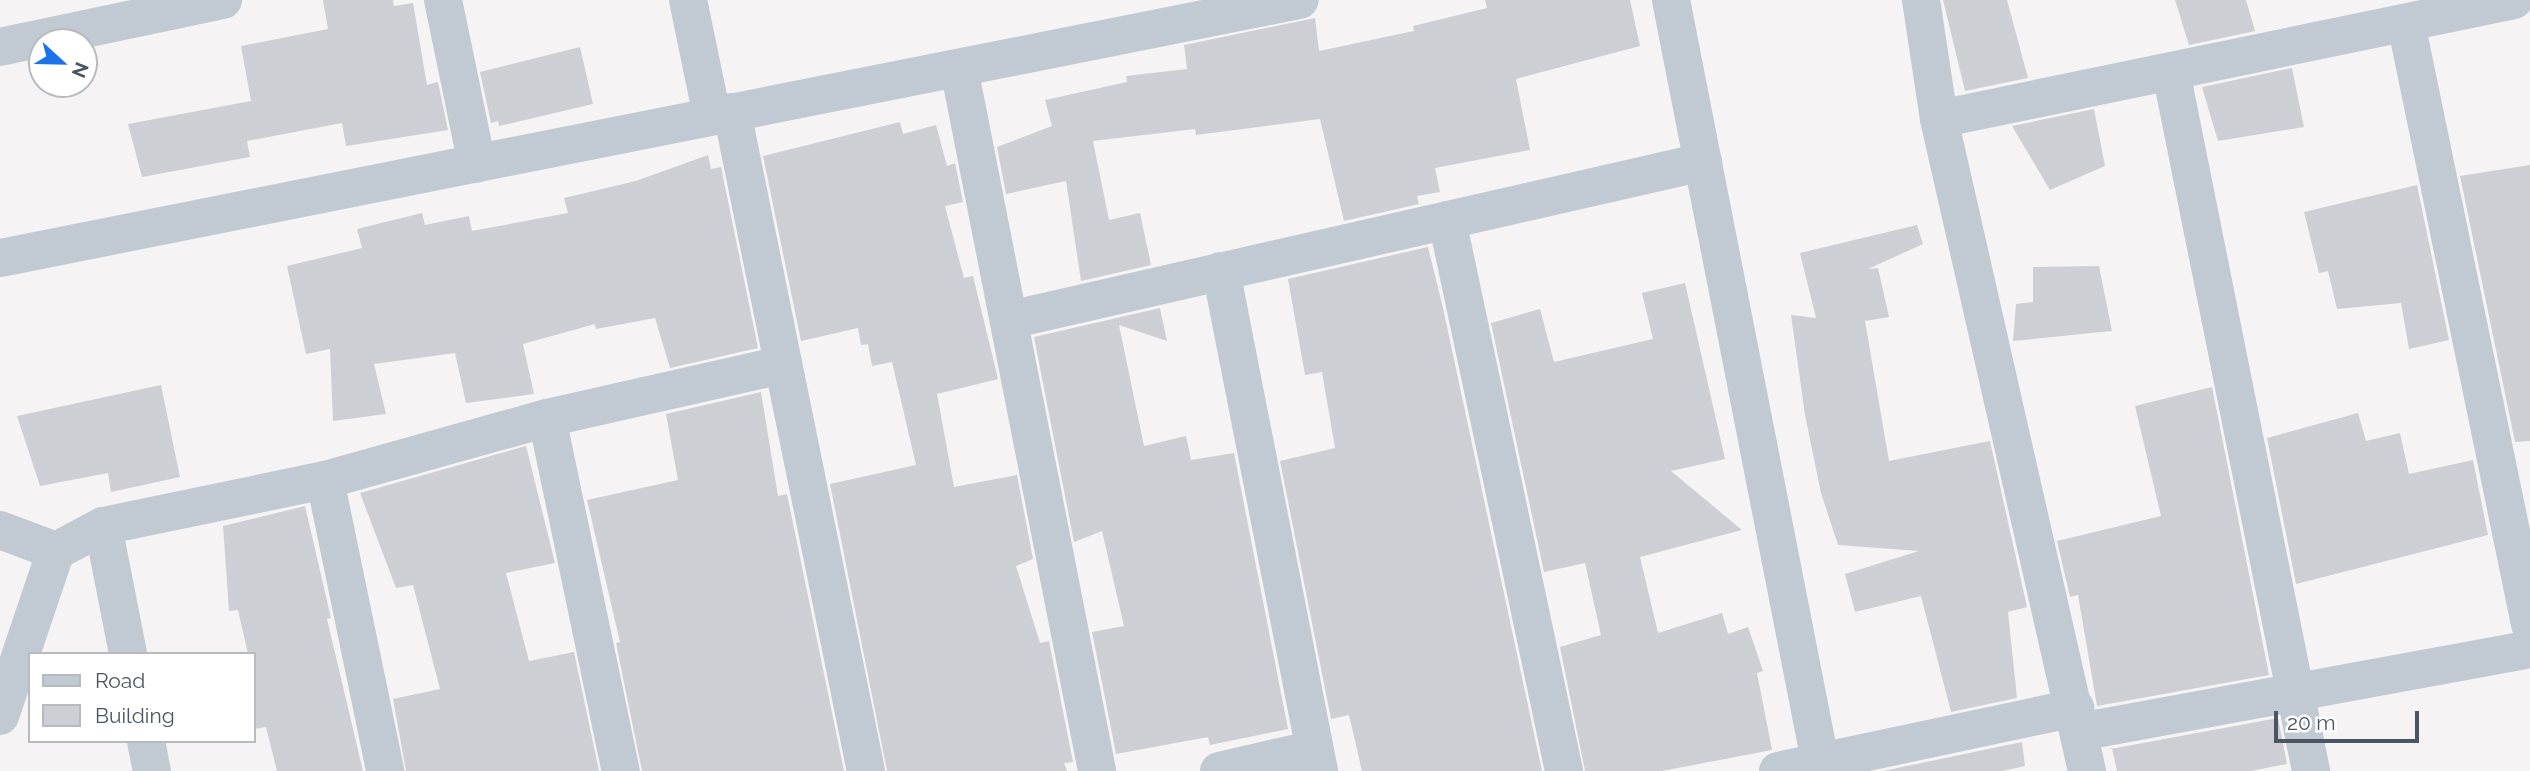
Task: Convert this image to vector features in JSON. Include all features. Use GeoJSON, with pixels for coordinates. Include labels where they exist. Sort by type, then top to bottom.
{"type":"FeatureCollection","features":[{"type":"Feature","properties":{"kind":"street"},"geometry":{"type":"LineString","coordinates":[[443,0],[477,164]]}},
{"type":"Feature","properties":{"kind":"street"},"geometry":{"type":"LineString","coordinates":[[688,0],[722,114],[783,365],[866,771]]}},
{"type":"Feature","properties":{"kind":"street"},"geometry":{"type":"LineString","coordinates":[[0,258],[1300,0]]}},
{"type":"Feature","properties":{"kind":"street"},"geometry":{"type":"LineString","coordinates":[[1671,0],[1821,766]]}},
{"type":"Feature","properties":{"kind":"street"},"geometry":{"type":"LineString","coordinates":[[1921,0],[1939,119],[2087,771]]}},
{"type":"Feature","properties":{"kind":"street"},"geometry":{"type":"LineString","coordinates":[[1939,119],[2514,0]]}},
{"type":"Feature","properties":{"kind":"street"},"geometry":{"type":"LineString","coordinates":[[0,47],[201,2]]}},
{"type":"Feature","properties":{"kind":"street"},"geometry":{"type":"LineString","coordinates":[[2406,23],[2530,624]]}},
{"type":"Feature","properties":{"kind":"street"},"geometry":{"type":"LineString","coordinates":[[959,68],[1097,771]]}},
{"type":"Feature","properties":{"kind":"street"},"geometry":{"type":"LineString","coordinates":[[2171,72],[2311,771]]}},
{"type":"Feature","properties":{"kind":"street"},"geometry":{"type":"LineString","coordinates":[[1009,320],[1703,162]]}},
{"type":"Feature","properties":{"kind":"street"},"geometry":{"type":"LineString","coordinates":[[1447,220],[1564,771]]}},
{"type":"Feature","properties":{"kind":"street"},"geometry":{"type":"LineString","coordinates":[[1219,771],[1317,760],[1221,271]]}},
{"type":"Feature","properties":{"kind":"street"},"geometry":{"type":"LineString","coordinates":[[0,716],[56,551],[103,526],[325,480],[547,418],[783,365]]}},
{"type":"Feature","properties":{"kind":"street"},"geometry":{"type":"LineString","coordinates":[[547,418],[621,771]]}},
{"type":"Feature","properties":{"kind":"street"},"geometry":{"type":"LineString","coordinates":[[325,480],[385,771]]}},
{"type":"Feature","properties":{"kind":"street"},"geometry":{"type":"LineString","coordinates":[[103,526],[128,652]]}},
{"type":"Feature","properties":{"kind":"street"},"geometry":{"type":"LineString","coordinates":[[0,530],[56,551]]}},
{"type":"Feature","properties":{"kind":"street"},"geometry":{"type":"LineString","coordinates":[[1778,771],[1821,766],[2077,720],[2295,692],[2530,649]]}},
{"type":"Feature","properties":{"kind":"street"},"geometry":{"type":"LineString","coordinates":[[146,743],[152,771]]}},
{"type":"Feature","properties":{"kind":"building"},"geometry":{"type":"Polygon","coordinates":[[[323,0],[393,0],[394,6],[413,3],[427,85],[438,82],[448,130],[346,146],[342,123],[247,141],[250,157],[142,177],[128,124],[251,101],[241,46],[328,29],[323,0]]]}},
{"type":"Feature","properties":{"kind":"building"},"geometry":{"type":"Polygon","coordinates":[[[1485,0],[1630,0],[1640,46],[1516,79],[1530,150],[1435,168],[1440,192],[1417,196],[1419,204],[1344,221],[1320,119],[1196,135],[1195,129],[1093,141],[1109,220],[1140,213],[1151,265],[1081,281],[1066,181],[1006,194],[997,147],[1052,126],[1045,100],[1127,82],[1126,76],[1187,69],[1184,45],[1315,18],[1319,51],[1414,31],[1413,26],[1487,8],[1485,0]]]}},
{"type":"Feature","properties":{"kind":"building"},"geometry":{"type":"Polygon","coordinates":[[[1943,0],[2007,0],[2028,78],[1965,91],[1943,0]]]}},
{"type":"Feature","properties":{"kind":"building"},"geometry":{"type":"Polygon","coordinates":[[[2175,0],[2246,0],[2255,31],[2189,45],[2175,0]]]}},
{"type":"Feature","properties":{"kind":"building"},"geometry":{"type":"Polygon","coordinates":[[[580,47],[593,104],[499,126],[498,121],[491,123],[480,72],[580,47]]]}},
{"type":"Feature","properties":{"kind":"building"},"geometry":{"type":"Polygon","coordinates":[[[2292,68],[2304,127],[2218,141],[2202,87],[2292,68]]]}},
{"type":"Feature","properties":{"kind":"building"},"geometry":{"type":"Polygon","coordinates":[[[2094,109],[2105,166],[2050,190],[2012,126],[2094,109]]]}},
{"type":"Feature","properties":{"kind":"building"},"geometry":{"type":"Polygon","coordinates":[[[900,122],[903,134],[936,125],[947,166],[955,163],[963,202],[945,206],[964,278],[973,276],[998,379],[937,394],[954,487],[1017,475],[1033,559],[1016,566],[1040,643],[1049,641],[1073,762],[1064,763],[1067,771],[887,771],[830,484],[916,465],[892,362],[872,366],[868,344],[861,345],[858,328],[801,341],[763,156],[900,122]]]}},
{"type":"Feature","properties":{"kind":"building"},"geometry":{"type":"Polygon","coordinates":[[[708,155],[711,169],[721,167],[758,348],[670,368],[655,318],[596,329],[595,324],[523,344],[534,394],[466,403],[455,353],[374,364],[386,414],[333,421],[330,349],[306,354],[287,266],[362,248],[357,229],[422,213],[425,225],[469,216],[472,231],[568,213],[564,198],[636,181],[708,155]]]}},
{"type":"Feature","properties":{"kind":"building"},"geometry":{"type":"Polygon","coordinates":[[[2530,165],[2530,441],[2515,442],[2460,176],[2530,165]]]}},
{"type":"Feature","properties":{"kind":"building"},"geometry":{"type":"Polygon","coordinates":[[[2417,185],[2449,340],[2409,349],[2401,303],[2337,309],[2328,271],[2319,273],[2304,212],[2417,185]]]}},
{"type":"Feature","properties":{"kind":"building"},"geometry":{"type":"Polygon","coordinates":[[[1917,225],[1923,244],[1868,269],[1878,268],[1889,317],[1865,321],[1889,461],[1990,441],[2027,607],[2008,612],[2017,698],[1951,712],[1921,596],[1855,612],[1845,574],[1919,551],[1838,545],[1821,493],[1805,415],[1791,315],[1816,318],[1800,253],[1917,225]]]}},
{"type":"Feature","properties":{"kind":"building"},"geometry":{"type":"Polygon","coordinates":[[[1428,247],[1542,771],[1362,771],[1349,715],[1331,719],[1280,461],[1335,448],[1322,372],[1305,375],[1288,279],[1428,247]]]}},
{"type":"Feature","properties":{"kind":"building"},"geometry":{"type":"Polygon","coordinates":[[[2099,266],[2112,331],[2013,341],[2016,304],[2033,302],[2033,267],[2099,266]]]}},
{"type":"Feature","properties":{"kind":"building"},"geometry":{"type":"Polygon","coordinates":[[[1685,283],[1725,459],[1671,471],[1742,530],[1640,557],[1658,633],[1722,613],[1728,634],[1748,627],[1763,671],[1757,673],[1772,750],[1662,771],[1585,771],[1560,647],[1601,635],[1585,563],[1544,572],[1491,323],[1540,309],[1554,362],[1653,339],[1642,293],[1685,283]]]}},
{"type":"Feature","properties":{"kind":"building"},"geometry":{"type":"Polygon","coordinates":[[[1160,308],[1167,341],[1119,325],[1144,446],[1186,436],[1191,460],[1234,453],[1288,729],[1210,745],[1208,737],[1116,754],[1092,632],[1124,626],[1102,531],[1074,542],[1034,337],[1160,308]]]}},
{"type":"Feature","properties":{"kind":"building"},"geometry":{"type":"Polygon","coordinates":[[[161,385],[180,477],[111,492],[108,473],[40,486],[17,416],[161,385]]]}},
{"type":"Feature","properties":{"kind":"building"},"geometry":{"type":"Polygon","coordinates":[[[2212,387],[2269,675],[2097,706],[2078,595],[2070,597],[2057,541],[2161,516],[2135,406],[2212,387]]]}},
{"type":"Feature","properties":{"kind":"building"},"geometry":{"type":"Polygon","coordinates":[[[761,392],[778,496],[787,494],[844,771],[642,771],[616,643],[620,642],[587,500],[678,480],[666,414],[761,392]]]}},
{"type":"Feature","properties":{"kind":"building"},"geometry":{"type":"Polygon","coordinates":[[[2358,413],[2366,441],[2400,433],[2409,474],[2473,460],[2488,535],[2296,584],[2267,438],[2358,413]]]}},
{"type":"Feature","properties":{"kind":"building"},"geometry":{"type":"Polygon","coordinates":[[[526,446],[555,563],[506,573],[529,661],[574,652],[599,771],[406,771],[393,699],[440,689],[413,585],[396,588],[360,493],[526,446]]]}},
{"type":"Feature","properties":{"kind":"building"},"geometry":{"type":"Polygon","coordinates":[[[305,506],[331,618],[327,619],[363,771],[277,771],[266,727],[256,729],[256,652],[248,652],[238,610],[229,611],[223,526],[305,506]]]}},
{"type":"Feature","properties":{"kind":"building"},"geometry":{"type":"Polygon","coordinates":[[[2278,718],[2287,764],[2251,771],[2117,771],[2112,749],[2278,718]]]}},
{"type":"Feature","properties":{"kind":"building"},"geometry":{"type":"Polygon","coordinates":[[[2022,742],[2025,766],[2002,771],[1883,771],[2022,742]]]}}]}
